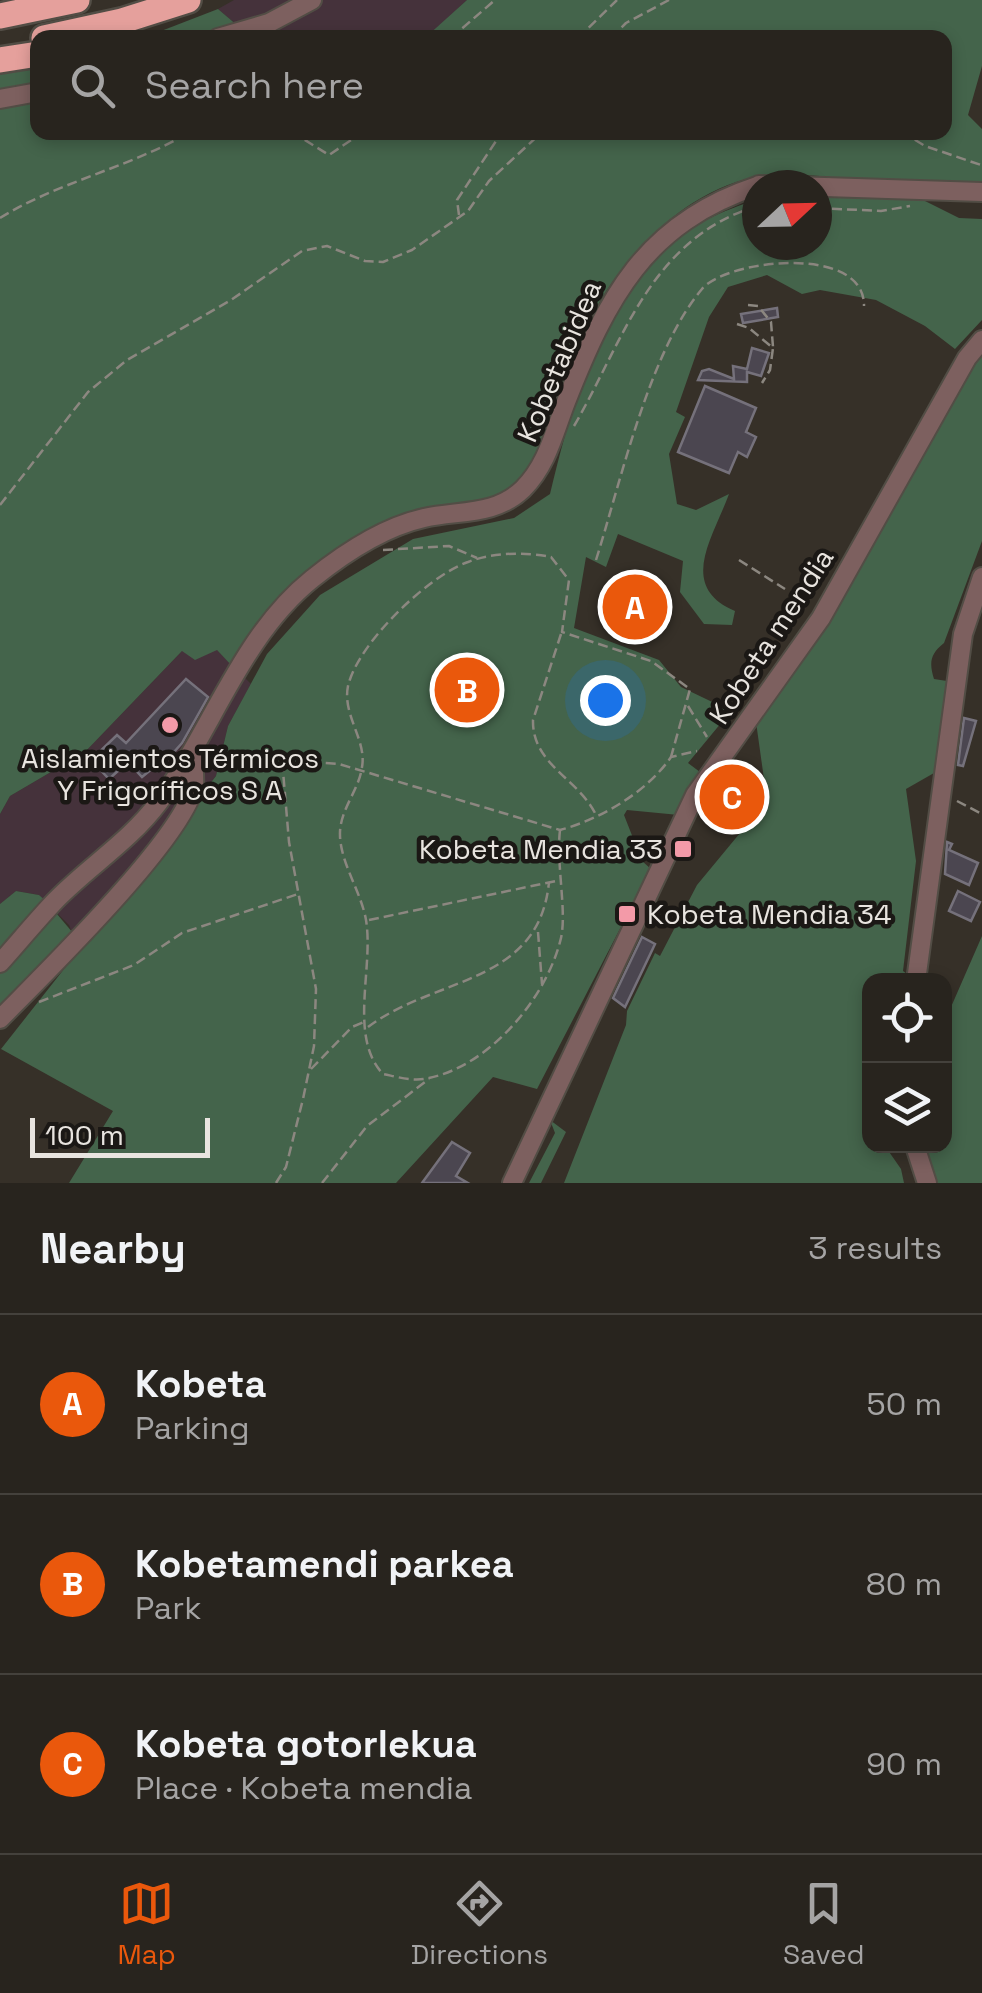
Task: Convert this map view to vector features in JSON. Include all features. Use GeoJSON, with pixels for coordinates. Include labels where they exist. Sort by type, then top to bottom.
{"type":"FeatureCollection","features":[{"type":"Feature","properties":{"kind":"highway"},"geometry":{"type":"LineString","coordinates":[[0,16],[77,0]]}},
{"type":"Feature","properties":{"kind":"highway"},"geometry":{"type":"LineString","coordinates":[[134,30],[169,18],[191,0]]}},
{"type":"Feature","properties":{"kind":"highway"},"geometry":{"type":"LineString","coordinates":[[79,30],[191,0]]}},
{"type":"Feature","properties":{"kind":"highway"},"geometry":{"type":"LineString","coordinates":[[0,45],[30,40]]}},
{"type":"Feature","properties":{"kind":"highway"},"geometry":{"type":"LineString","coordinates":[[0,60],[30,55]]}},
{"type":"Feature","properties":{"kind":"street"},"geometry":{"type":"LineString","coordinates":[[245,30],[269,23],[312,0]]}},
{"type":"Feature","properties":{"kind":"street"},"geometry":{"type":"LineString","coordinates":[[0,100],[30,94]]}},
{"type":"Feature","properties":{"kind":"street","name":"Kobetabidea"},"geometry":{"type":"LineString","coordinates":[[832,187],[982,192]]}},
{"type":"Feature","properties":{"kind":"street","name":"Kobetabidea"},"geometry":{"type":"LineString","coordinates":[[0,963],[56,900],[131,836],[193,755],[252,648],[310,580],[347,554],[400,526],[496,508],[532,478],[544,464],[582,362],[621,283],[653,244],[687,218],[742,191]]}},
{"type":"Feature","properties":{"kind":"street","name":"Kobeta mendia"},"geometry":{"type":"LineString","coordinates":[[512,1183],[695,795],[821,618],[967,358],[982,340]]}},
{"type":"Feature","properties":{"kind":"street"},"geometry":{"type":"LineString","coordinates":[[917,973],[963,634],[982,577]]}},
{"type":"Feature","properties":{"kind":"street"},"geometry":{"type":"LineString","coordinates":[[4,1016],[126,886],[172,828],[194,788],[193,755]]}},
{"type":"Feature","properties":{"kind":"street"},"geometry":{"type":"LineString","coordinates":[[917,1153],[927,1183]]}},
{"type":"Feature","properties":{"kind":"path"},"geometry":{"type":"LineString","coordinates":[[460,30],[494,0]]}},
{"type":"Feature","properties":{"kind":"path"},"geometry":{"type":"LineString","coordinates":[[586,30],[617,0]]}},
{"type":"Feature","properties":{"kind":"path"},"geometry":{"type":"LineString","coordinates":[[619,30],[669,0]]}},
{"type":"Feature","properties":{"kind":"path"},"geometry":{"type":"LineString","coordinates":[[0,218],[60,184],[104,172],[173,140]]}},
{"type":"Feature","properties":{"kind":"path"},"geometry":{"type":"LineString","coordinates":[[305,140],[330,156],[352,140]]}},
{"type":"Feature","properties":{"kind":"path"},"geometry":{"type":"LineString","coordinates":[[459,216],[457,200],[497,140]]}},
{"type":"Feature","properties":{"kind":"path"},"geometry":{"type":"LineString","coordinates":[[0,505],[88,392],[160,338],[231,300],[302,252],[327,246],[365,261],[383,262],[412,250],[459,216],[500,169],[533,140]]}},
{"type":"Feature","properties":{"kind":"path"},"geometry":{"type":"LineString","coordinates":[[915,140],[982,165]]}},
{"type":"Feature","properties":{"kind":"path"},"geometry":{"type":"LineString","coordinates":[[832,209],[881,211],[914,204]]}},
{"type":"Feature","properties":{"kind":"path"},"geometry":{"type":"LineString","coordinates":[[551,442],[563,442],[569,434],[622,328],[670,260],[724,220],[742,212]]}},
{"type":"Feature","properties":{"kind":"path"},"geometry":{"type":"LineString","coordinates":[[596,560],[647,398],[685,310],[706,284],[730,272],[776,265],[833,266],[857,282],[864,306]]}},
{"type":"Feature","properties":{"kind":"path"},"geometry":{"type":"LineString","coordinates":[[748,305],[758,306],[772,322],[770,370],[762,382]]}},
{"type":"Feature","properties":{"kind":"path"},"geometry":{"type":"LineString","coordinates":[[736,324],[749,328],[772,348]]}},
{"type":"Feature","properties":{"kind":"path"},"geometry":{"type":"LineString","coordinates":[[382,550],[449,546],[478,559]]}},
{"type":"Feature","properties":{"kind":"path"},"geometry":{"type":"LineString","coordinates":[[430,1078],[384,1074],[369,1060],[365,1029],[366,921],[340,831],[363,763],[347,709],[348,684],[379,634],[434,582],[478,559],[528,552],[551,557],[569,580],[562,632],[533,734],[536,746],[596,814]]}},
{"type":"Feature","properties":{"kind":"path"},"geometry":{"type":"LineString","coordinates":[[739,560],[785,588]]}},
{"type":"Feature","properties":{"kind":"path"},"geometry":{"type":"LineString","coordinates":[[193,755],[282,757],[339,764],[560,830],[649,786],[671,756],[690,689],[651,661],[562,632]]}},
{"type":"Feature","properties":{"kind":"path"},"geometry":{"type":"LineString","coordinates":[[687,705],[707,736]]}},
{"type":"Feature","properties":{"kind":"path"},"geometry":{"type":"LineString","coordinates":[[671,756],[697,751]]}},
{"type":"Feature","properties":{"kind":"path"},"geometry":{"type":"LineString","coordinates":[[276,1183],[286,1167],[309,1072],[316,989],[289,842],[282,757]]}},
{"type":"Feature","properties":{"kind":"path"},"geometry":{"type":"LineString","coordinates":[[942,794],[982,814]]}},
{"type":"Feature","properties":{"kind":"path"},"geometry":{"type":"LineString","coordinates":[[322,1183],[376,1116],[430,1078],[500,1039],[530,1007],[561,938],[560,830]]}},
{"type":"Feature","properties":{"kind":"path"},"geometry":{"type":"LineString","coordinates":[[366,921],[542,880],[558,880]]}},
{"type":"Feature","properties":{"kind":"path"},"geometry":{"type":"LineString","coordinates":[[542,987],[538,930],[549,882]]}},
{"type":"Feature","properties":{"kind":"path"},"geometry":{"type":"LineString","coordinates":[[4,1016],[134,964],[182,933],[300,894]]}},
{"type":"Feature","properties":{"kind":"path"},"geometry":{"type":"LineString","coordinates":[[365,1029],[410,1001],[498,967],[538,930]]}},
{"type":"Feature","properties":{"kind":"path"},"geometry":{"type":"LineString","coordinates":[[309,1072],[352,1027],[366,1022]]}},
{"type":"Feature","properties":{"kind":"shaded area"},"geometry":{"type":"Polygon","coordinates":[[[234,0],[467,0],[435,30],[243,30],[218,9],[234,0]]]}},
{"type":"Feature","properties":{"kind":"shaded area"},"geometry":{"type":"Polygon","coordinates":[[[183,650],[217,650],[251,684],[228,726],[216,776],[78,947],[69,925],[39,895],[16,891],[0,904],[0,814],[10,796],[85,752],[183,650]]]}},
{"type":"Feature","properties":{"kind":"green space"},"geometry":{"type":"Polygon","coordinates":[[[467,0],[982,0],[982,66],[968,115],[982,129],[982,186],[832,177],[832,170],[742,170],[742,181],[712,192],[660,228],[617,276],[586,328],[542,453],[517,486],[493,498],[414,512],[379,526],[335,561],[233,667],[217,650],[195,660],[182,651],[85,752],[10,796],[0,814],[0,71],[30,66],[30,140],[952,140],[952,30],[434,30],[467,0]]]}},
{"type":"Feature","properties":{"kind":"green space"},"geometry":{"type":"Polygon","coordinates":[[[218,9],[243,30],[164,30],[218,9]]]}},
{"type":"Feature","properties":{"kind":"green space"},"geometry":{"type":"Polygon","coordinates":[[[832,196],[921,199],[959,218],[982,219],[982,320],[955,349],[925,326],[876,300],[820,290],[802,294],[767,275],[728,287],[709,317],[676,412],[685,417],[669,454],[677,504],[696,510],[729,494],[709,544],[703,575],[717,601],[735,611],[732,625],[704,624],[680,592],[683,561],[618,534],[606,567],[586,557],[574,628],[659,660],[681,687],[731,711],[688,763],[700,772],[679,815],[627,810],[624,815],[642,861],[651,869],[537,1089],[493,1077],[396,1183],[69,1183],[113,1111],[1,1049],[216,776],[228,726],[267,654],[320,595],[413,539],[514,518],[550,494],[584,374],[624,289],[642,264],[664,244],[742,205],[742,260],[832,260],[832,196]]]}},
{"type":"Feature","properties":{"kind":"green space"},"geometry":{"type":"Polygon","coordinates":[[[982,351],[982,541],[944,643],[932,659],[934,679],[947,681],[934,773],[906,789],[916,861],[906,973],[862,973],[862,1153],[890,1153],[901,1169],[904,1183],[564,1183],[626,1025],[627,1011],[655,953],[660,956],[697,885],[740,833],[764,779],[756,722],[982,351]]]}},
{"type":"Feature","properties":{"kind":"green space"},"geometry":{"type":"Polygon","coordinates":[[[16,891],[39,895],[46,901],[0,955],[0,904],[16,891]]]}},
{"type":"Feature","properties":{"kind":"green space"},"geometry":{"type":"Polygon","coordinates":[[[57,914],[73,933],[0,1012],[0,974],[57,914]]]}},
{"type":"Feature","properties":{"kind":"green space"},"geometry":{"type":"Polygon","coordinates":[[[982,936],[982,1183],[933,1183],[927,1153],[952,1153],[952,1005],[982,936]]]}},
{"type":"Feature","properties":{"kind":"green space"},"geometry":{"type":"Polygon","coordinates":[[[550,1120],[566,1132],[541,1183],[529,1183],[555,1133],[550,1120]]]}},
{"type":"Feature","properties":{"kind":"building"},"geometry":{"type":"Polygon","coordinates":[[[777,308],[778,317],[743,323],[741,314],[777,308]]]}},
{"type":"Feature","properties":{"kind":"building"},"geometry":{"type":"Polygon","coordinates":[[[752,348],[769,353],[761,376],[747,372],[747,382],[698,380],[702,371],[709,369],[734,379],[733,366],[747,369],[752,348]]]}},
{"type":"Feature","properties":{"kind":"building"},"geometry":{"type":"Polygon","coordinates":[[[705,386],[756,408],[746,432],[756,437],[747,457],[738,452],[729,473],[678,452],[705,386]]]}},
{"type":"Feature","properties":{"kind":"building","name":"Aislamientos Térmicos Y Frigoríficos S A"},"geometry":{"type":"Polygon","coordinates":[[[186,679],[208,697],[182,743],[157,771],[153,768],[142,777],[128,762],[109,779],[91,760],[117,735],[126,743],[186,679]]]}},
{"type":"Feature","properties":{"kind":"building"},"geometry":{"type":"Polygon","coordinates":[[[964,718],[976,721],[963,766],[958,765],[964,718]]]}},
{"type":"Feature","properties":{"kind":"building"},"geometry":{"type":"Polygon","coordinates":[[[734,761],[754,771],[739,804],[716,793],[710,796],[734,761]]]}},
{"type":"Feature","properties":{"kind":"building"},"geometry":{"type":"Polygon","coordinates":[[[947,842],[952,844],[949,850],[978,863],[969,885],[945,874],[947,842]]]}},
{"type":"Feature","properties":{"kind":"building"},"geometry":{"type":"Polygon","coordinates":[[[958,891],[980,902],[971,921],[949,911],[958,891]]]}},
{"type":"Feature","properties":{"kind":"building"},"geometry":{"type":"Polygon","coordinates":[[[642,937],[655,944],[625,1007],[613,998],[642,937]]]}},
{"type":"Feature","properties":{"kind":"building"},"geometry":{"type":"Polygon","coordinates":[[[452,1142],[470,1153],[456,1176],[468,1183],[422,1183],[452,1142]]]}},
{"type":"Feature","properties":{"kind":"place","name":"Kobeta"},"geometry":{"type":"Point","coordinates":[635,607]}},
{"type":"Feature","properties":{"kind":"place","name":"Kobetamendi parkea"},"geometry":{"type":"Point","coordinates":[467,690]}},
{"type":"Feature","properties":{"kind":"place","name":"Aislamientos Térmicos Y Frigoríficos S A"},"geometry":{"type":"Point","coordinates":[170,725]}},
{"type":"Feature","properties":{"kind":"place","name":"Kobeta gotorlekua"},"geometry":{"type":"Point","coordinates":[732,797]}},
{"type":"Feature","properties":{"kind":"place","name":"Kobeta Mendia 33"},"geometry":{"type":"Point","coordinates":[683,849]}},
{"type":"Feature","properties":{"kind":"place","name":"Kobeta Mendia 34"},"geometry":{"type":"Point","coordinates":[627,914]}}]}
